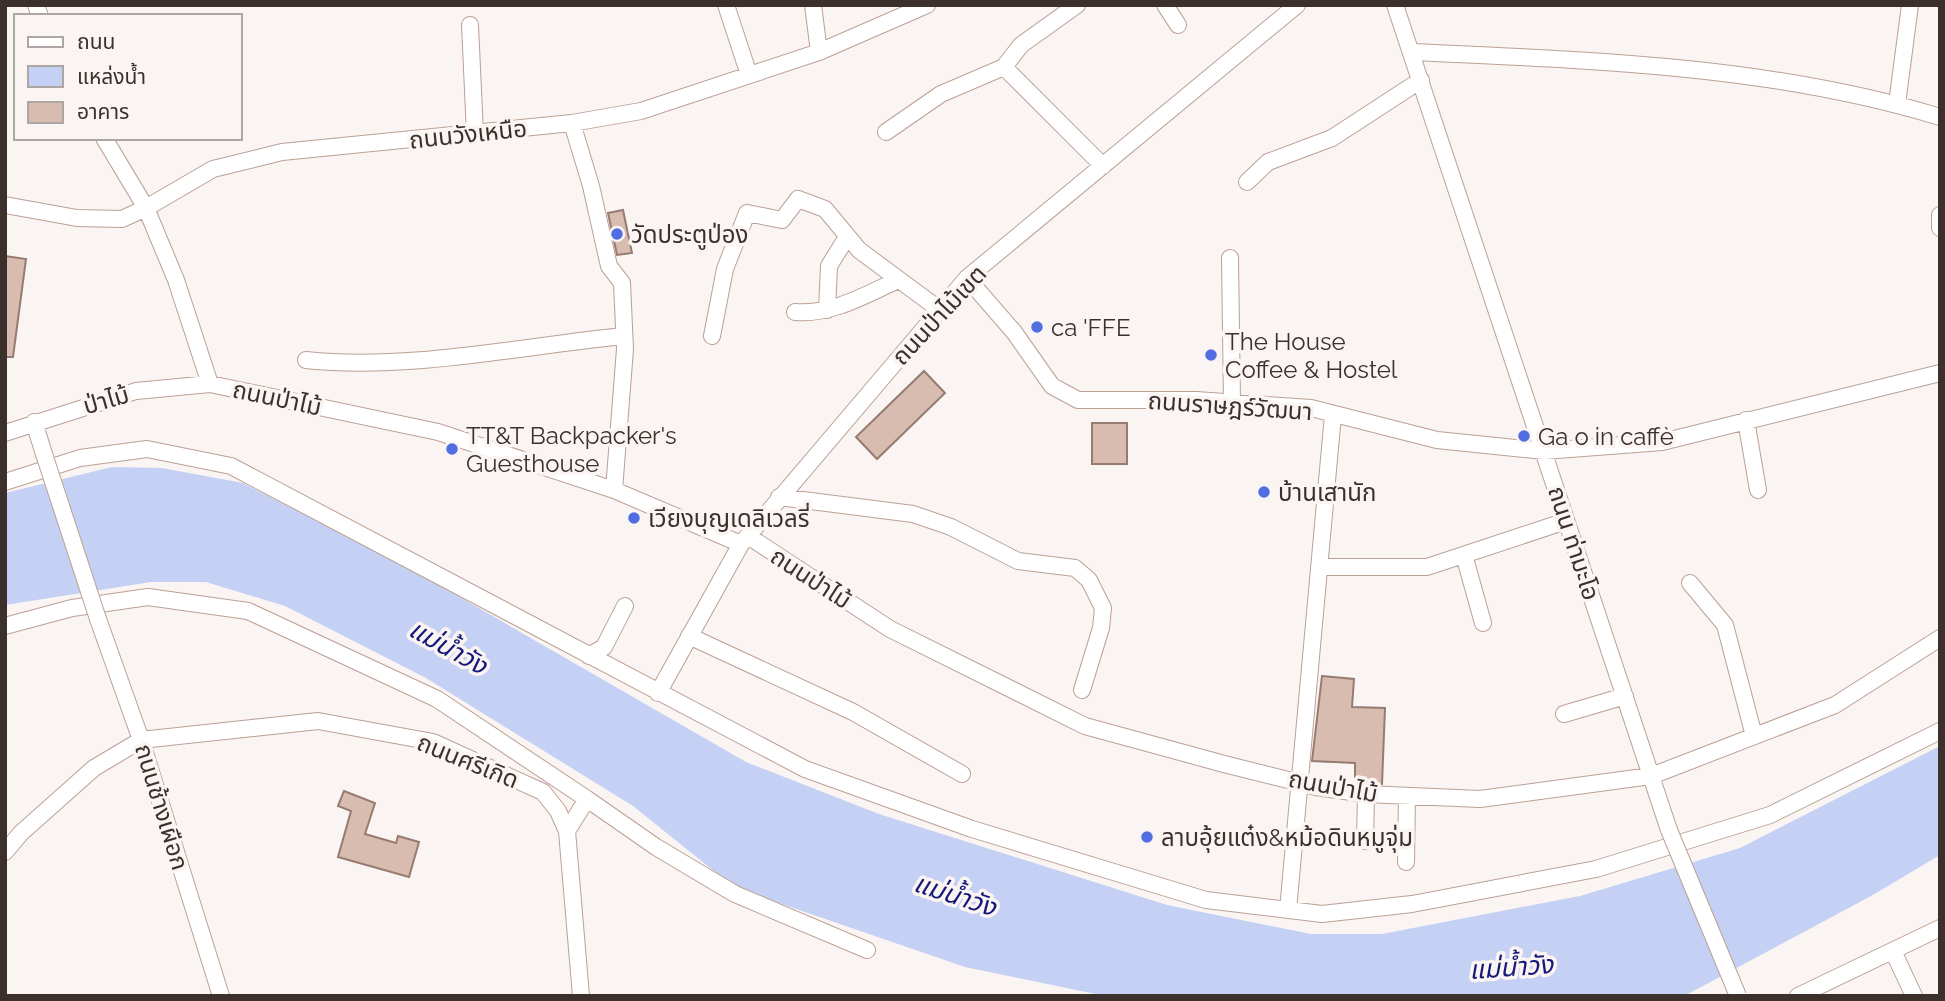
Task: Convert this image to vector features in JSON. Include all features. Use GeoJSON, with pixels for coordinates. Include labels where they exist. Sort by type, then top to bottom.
{"type":"FeatureCollection","features":[{"type":"Feature","properties":{"kind":"street"},"geometry":{"type":"LineString","coordinates":[[726,5],[749,75]]}},
{"type":"Feature","properties":{"kind":"street"},"geometry":{"type":"LineString","coordinates":[[813,5],[819,52]]}},
{"type":"Feature","properties":{"kind":"street","name":"ถนนวังเหนือ"},"geometry":{"type":"LineString","coordinates":[[5,205],[77,218],[122,219],[213,169],[282,152],[572,123],[641,111],[819,52],[927,5]]}},
{"type":"Feature","properties":{"kind":"street"},"geometry":{"type":"LineString","coordinates":[[886,132],[941,94],[1004,67],[1021,45],[1077,5]]}},
{"type":"Feature","properties":{"kind":"street"},"geometry":{"type":"LineString","coordinates":[[1164,5],[1178,25]]}},
{"type":"Feature","properties":{"kind":"street","name":"ถนนป่าไม้เขต"},"geometry":{"type":"LineString","coordinates":[[658,692],[745,540],[967,278],[1297,5]]}},
{"type":"Feature","properties":{"kind":"street","name":"ถนน ท่ามะโอ"},"geometry":{"type":"LineString","coordinates":[[1395,5],[1651,776],[1670,830],[1738,996]]}},
{"type":"Feature","properties":{"kind":"street"},"geometry":{"type":"LineString","coordinates":[[1897,104],[1910,5]]}},
{"type":"Feature","properties":{"kind":"street"},"geometry":{"type":"LineString","coordinates":[[470,25],[475,134]]}},
{"type":"Feature","properties":{"kind":"street"},"geometry":{"type":"LineString","coordinates":[[1411,52],[1625,62],[1772,79],[1897,104],[1940,117]]}},
{"type":"Feature","properties":{"kind":"street"},"geometry":{"type":"LineString","coordinates":[[1004,67],[1103,166]]}},
{"type":"Feature","properties":{"kind":"street"},"geometry":{"type":"LineString","coordinates":[[1247,182],[1268,162],[1332,138],[1421,80]]}},
{"type":"Feature","properties":{"kind":"street"},"geometry":{"type":"LineString","coordinates":[[572,123],[591,187],[609,266],[622,283],[624,336],[614,491]]}},
{"type":"Feature","properties":{"kind":"street"},"geometry":{"type":"LineString","coordinates":[[105,140],[146,208],[176,280],[210,384]]}},
{"type":"Feature","properties":{"kind":"street"},"geometry":{"type":"LineString","coordinates":[[712,336],[725,269],[747,213],[782,220],[794,202],[802,199],[825,209],[859,250],[940,310]]}},
{"type":"Feature","properties":{"kind":"street"},"geometry":{"type":"LineString","coordinates":[[1940,215],[1940,228]]}},
{"type":"Feature","properties":{"kind":"street"},"geometry":{"type":"LineString","coordinates":[[827,310],[829,266],[847,237]]}},
{"type":"Feature","properties":{"kind":"street"},"geometry":{"type":"LineString","coordinates":[[1230,258],[1232,402]]}},
{"type":"Feature","properties":{"kind":"street","name":"ถนนราษฎร์วัฒนา"},"geometry":{"type":"LineString","coordinates":[[967,278],[1014,332],[1052,386],[1078,400],[1232,402],[1311,408],[1437,440],[1544,451],[1662,442],[1940,373]]}},
{"type":"Feature","properties":{"kind":"street"},"geometry":{"type":"LineString","coordinates":[[795,312],[827,310],[898,280]]}},
{"type":"Feature","properties":{"kind":"street"},"geometry":{"type":"LineString","coordinates":[[306,360],[334,363],[405,361],[624,336]]}},
{"type":"Feature","properties":{"kind":"street","name":"ป่าไม้"},"geometry":{"type":"LineString","coordinates":[[5,433],[136,391],[210,384]]}},
{"type":"Feature","properties":{"kind":"street","name":"ถนนป่าไม้"},"geometry":{"type":"LineString","coordinates":[[210,384],[438,432],[614,491],[745,540],[890,629],[1085,726],[1224,764],[1366,794],[1480,799],[1651,776],[1835,705],[1940,638]]}},
{"type":"Feature","properties":{"kind":"street"},"geometry":{"type":"LineString","coordinates":[[1288,910],[1333,415]]}},
{"type":"Feature","properties":{"kind":"street"},"geometry":{"type":"LineString","coordinates":[[1746,420],[1758,490]]}},
{"type":"Feature","properties":{"kind":"street","name":"ถนนช้างเผือก"},"geometry":{"type":"LineString","coordinates":[[34,422],[98,619],[141,740],[221,996]]}},
{"type":"Feature","properties":{"kind":"street"},"geometry":{"type":"LineString","coordinates":[[5,482],[80,458],[147,449],[231,466],[805,769],[972,830],[1206,900],[1322,914],[1412,904],[1596,869],[1734,828],[1809,798],[1940,731]]}},
{"type":"Feature","properties":{"kind":"street"},"geometry":{"type":"LineString","coordinates":[[779,497],[913,514],[951,527],[1018,561],[1075,568],[1089,580],[1103,608],[1101,628],[1082,690]]}},
{"type":"Feature","properties":{"kind":"street"},"geometry":{"type":"LineString","coordinates":[[1319,567],[1427,567],[1566,521]]}},
{"type":"Feature","properties":{"kind":"street"},"geometry":{"type":"LineString","coordinates":[[1464,555],[1483,623]]}},
{"type":"Feature","properties":{"kind":"street"},"geometry":{"type":"LineString","coordinates":[[1690,583],[1725,625],[1754,736]]}},
{"type":"Feature","properties":{"kind":"street"},"geometry":{"type":"LineString","coordinates":[[5,626],[72,608],[148,597],[248,611],[437,699],[656,847],[735,894],[867,950]]}},
{"type":"Feature","properties":{"kind":"street"},"geometry":{"type":"LineString","coordinates":[[589,656],[604,647],[625,606]]}},
{"type":"Feature","properties":{"kind":"street"},"geometry":{"type":"LineString","coordinates":[[689,636],[852,712],[962,774]]}},
{"type":"Feature","properties":{"kind":"street"},"geometry":{"type":"LineString","coordinates":[[1564,715],[1625,696]]}},
{"type":"Feature","properties":{"kind":"street","name":"ถนนศรีเกิด"},"geometry":{"type":"LineString","coordinates":[[141,740],[318,721],[433,742],[543,792],[558,811],[567,831],[581,996]]}},
{"type":"Feature","properties":{"kind":"street"},"geometry":{"type":"LineString","coordinates":[[5,852],[21,833],[94,768],[141,740]]}},
{"type":"Feature","properties":{"kind":"street"},"geometry":{"type":"LineString","coordinates":[[1365,841],[1366,794]]}},
{"type":"Feature","properties":{"kind":"street"},"geometry":{"type":"LineString","coordinates":[[1406,862],[1407,796]]}},
{"type":"Feature","properties":{"kind":"street"},"geometry":{"type":"LineString","coordinates":[[567,831],[587,799]]}},
{"type":"Feature","properties":{"kind":"street"},"geometry":{"type":"LineString","coordinates":[[1798,996],[1940,928]]}},
{"type":"Feature","properties":{"kind":"street"},"geometry":{"type":"LineString","coordinates":[[1894,951],[1914,996]]}},
{"type":"Feature","properties":{"kind":"street"},"geometry":{"type":"LineString","coordinates":[[1829,980],[1836,996]]}},
{"type":"Feature","properties":{"kind":"water","name":"แม่น้ำวัง"},"geometry":{"type":"Polygon","coordinates":[[[112,467],[162,468],[243,483],[411,569],[746,762],[879,814],[1167,905],[1311,934],[1382,934],[1580,896],[1740,848],[1940,746],[1940,855],[1871,896],[1684,996],[1105,996],[965,967],[735,888],[633,806],[426,678],[285,606],[206,582],[151,582],[5,605],[5,493],[112,467]]]}},
{"type":"Feature","properties":{"kind":"building"},"geometry":{"type":"Polygon","coordinates":[[[623,210],[632,253],[617,255],[608,213],[623,210]]]}},
{"type":"Feature","properties":{"kind":"building"},"geometry":{"type":"Polygon","coordinates":[[[5,256],[26,259],[13,357],[5,357],[5,256]]]}},
{"type":"Feature","properties":{"kind":"building"},"geometry":{"type":"Polygon","coordinates":[[[924,371],[945,393],[877,459],[856,437],[924,371]]]}},
{"type":"Feature","properties":{"kind":"building"},"geometry":{"type":"Polygon","coordinates":[[[1092,423],[1127,423],[1127,464],[1092,464],[1092,423]]]}},
{"type":"Feature","properties":{"kind":"building"},"geometry":{"type":"Polygon","coordinates":[[[1322,676],[1354,679],[1352,707],[1385,708],[1382,784],[1355,782],[1355,763],[1312,761],[1322,676]]]}},
{"type":"Feature","properties":{"kind":"building"},"geometry":{"type":"Polygon","coordinates":[[[344,791],[375,803],[365,834],[396,843],[398,836],[419,842],[409,877],[338,857],[351,811],[338,806],[344,791]]]}},
{"type":"Feature","properties":{"kind":"place","name":"วัดประตูป่อง"},"geometry":{"type":"Point","coordinates":[617,234]}},
{"type":"Feature","properties":{"kind":"place","name":"ca 'FFE"},"geometry":{"type":"Point","coordinates":[1037,327]}},
{"type":"Feature","properties":{"kind":"place","name":"The House Coffee & Hostel"},"geometry":{"type":"Point","coordinates":[1211,355]}},
{"type":"Feature","properties":{"kind":"place","name":"Ga o in caffè"},"geometry":{"type":"Point","coordinates":[1524,436]}},
{"type":"Feature","properties":{"kind":"place","name":"TT&T Backpacker's Guesthouse"},"geometry":{"type":"Point","coordinates":[452,449]}},
{"type":"Feature","properties":{"kind":"place","name":"บ้านเสานัก"},"geometry":{"type":"Point","coordinates":[1264,492]}},
{"type":"Feature","properties":{"kind":"place","name":"เวียงบุญเดลิเวลรี่"},"geometry":{"type":"Point","coordinates":[634,518]}},
{"type":"Feature","properties":{"kind":"place","name":"ลาบอุ้ยแต๋ง&หม้อดินหมูจุ่ม"},"geometry":{"type":"Point","coordinates":[1147,837]}}]}
